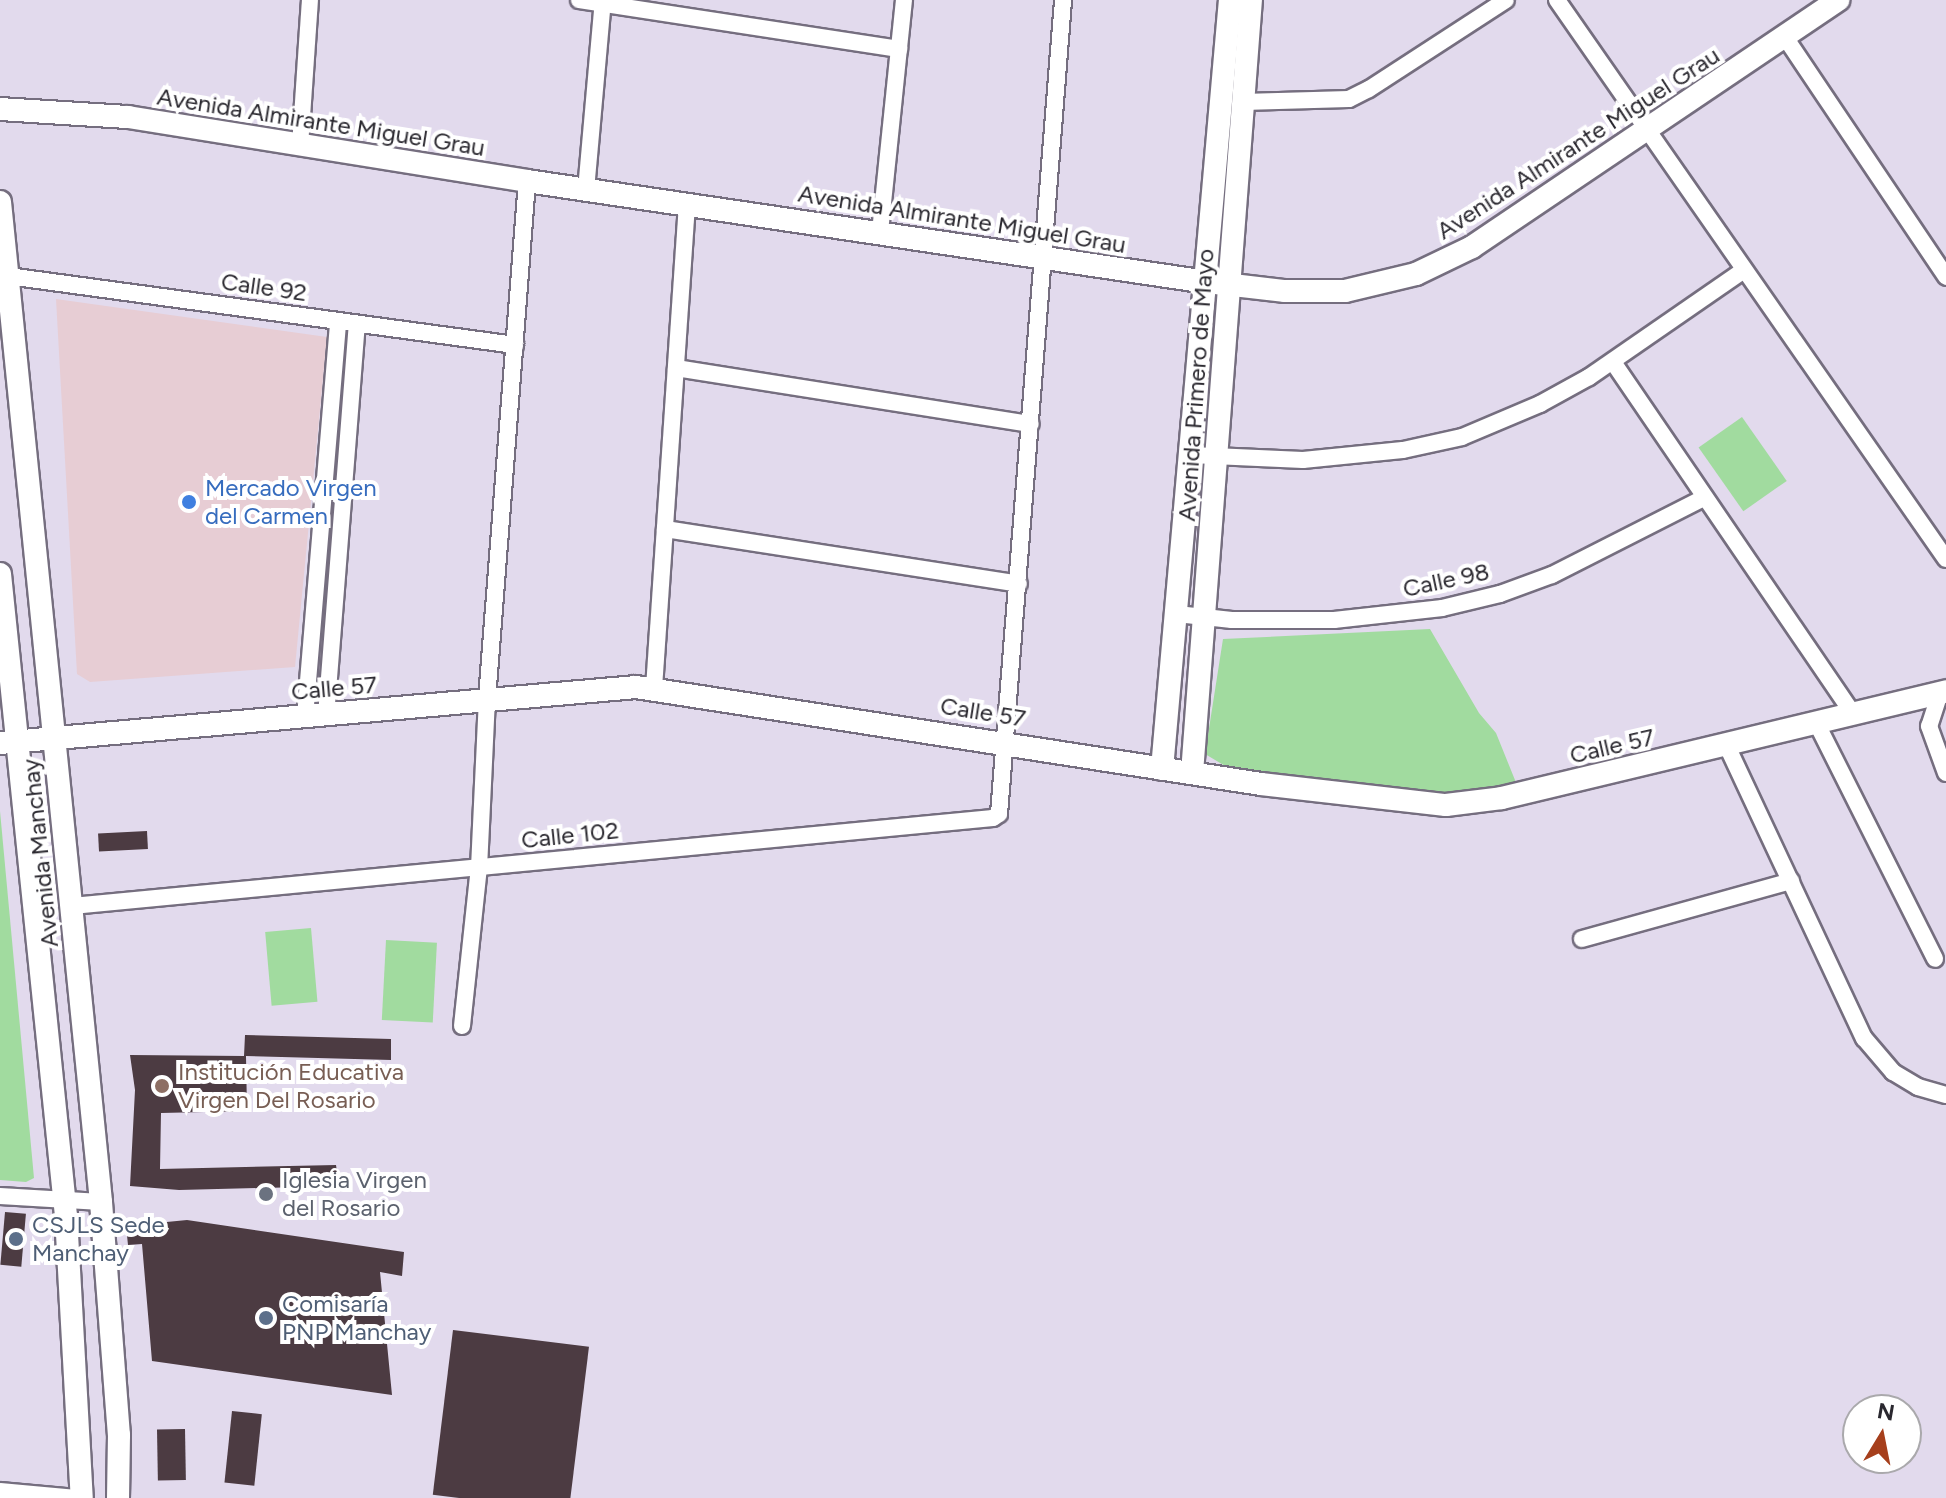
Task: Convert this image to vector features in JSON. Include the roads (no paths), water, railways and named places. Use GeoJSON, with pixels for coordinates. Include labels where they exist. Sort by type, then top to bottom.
{"type":"FeatureCollection","features":[{"type":"Feature","properties":{"kind":"street"},"geometry":{"type":"LineString","coordinates":[[300,146],[310,0]]}},
{"type":"Feature","properties":{"kind":"street"},"geometry":{"type":"LineString","coordinates":[[579,0],[899,49]]}},
{"type":"Feature","properties":{"kind":"street"},"geometry":{"type":"LineString","coordinates":[[880,232],[904,0]]}},
{"type":"Feature","properties":{"kind":"street","name":"Calle 102"},"geometry":{"type":"LineString","coordinates":[[72,906],[993,818],[1002,807],[1008,742],[1063,0]]}},
{"type":"Feature","properties":{"kind":"street","name":"Avenida Primero de Mayo"},"geometry":{"type":"LineString","coordinates":[[1162,769],[1230,0]]}},
{"type":"Feature","properties":{"kind":"street","name":"Avenida Primero de Mayo"},"geometry":{"type":"LineString","coordinates":[[1192,773],[1219,456],[1251,0]]}},
{"type":"Feature","properties":{"kind":"street"},"geometry":{"type":"LineString","coordinates":[[1243,102],[1349,99],[1506,0]]}},
{"type":"Feature","properties":{"kind":"street"},"geometry":{"type":"LineString","coordinates":[[1557,0],[1945,554]]}},
{"type":"Feature","properties":{"kind":"street","name":"Avenida Almirante Miguel Grau"},"geometry":{"type":"LineString","coordinates":[[0,109],[128,117],[527,181],[1207,282],[1319,292],[1370,287],[1416,274],[1472,247],[1650,130],[1838,0]]}},
{"type":"Feature","properties":{"kind":"street"},"geometry":{"type":"LineString","coordinates":[[586,190],[603,2]]}},
{"type":"Feature","properties":{"kind":"street"},"geometry":{"type":"LineString","coordinates":[[1785,37],[1946,277]]}},
{"type":"Feature","properties":{"kind":"street"},"geometry":{"type":"LineString","coordinates":[[462,1026],[479,868],[487,699],[527,181]]}},
{"type":"Feature","properties":{"kind":"street","name":"Avenida Manchay"},"geometry":{"type":"LineString","coordinates":[[0,202],[101,1202],[119,1435],[118,1498]]}},
{"type":"Feature","properties":{"kind":"street"},"geometry":{"type":"LineString","coordinates":[[654,688],[687,204]]}},
{"type":"Feature","properties":{"kind":"street"},"geometry":{"type":"LineString","coordinates":[[1191,455],[1303,460],[1372,454],[1462,437],[1529,409],[1613,362],[1744,270]]}},
{"type":"Feature","properties":{"kind":"street","name":"Calle 92"},"geometry":{"type":"LineString","coordinates":[[8,276],[515,345]]}},
{"type":"Feature","properties":{"kind":"street"},"geometry":{"type":"LineString","coordinates":[[316,716],[338,321]]}},
{"type":"Feature","properties":{"kind":"street"},"geometry":{"type":"LineString","coordinates":[[316,716],[357,324]]}},
{"type":"Feature","properties":{"kind":"street"},"geometry":{"type":"LineString","coordinates":[[1613,362],[1852,712]]}},
{"type":"Feature","properties":{"kind":"street"},"geometry":{"type":"LineString","coordinates":[[676,368],[1031,424]]}},
{"type":"Feature","properties":{"kind":"street","name":"Calle 98"},"geometry":{"type":"LineString","coordinates":[[1177,614],[1205,619],[1347,619],[1410,614],[1471,602],[1552,575],[1704,498]]}},
{"type":"Feature","properties":{"kind":"street"},"geometry":{"type":"LineString","coordinates":[[665,529],[1019,584]]}},
{"type":"Feature","properties":{"kind":"street","name":"Avenida Manchay"},"geometry":{"type":"LineString","coordinates":[[0,574],[9,742],[64,1200],[79,1498]]}},
{"type":"Feature","properties":{"kind":"street","name":"Calle 57"},"geometry":{"type":"LineString","coordinates":[[9,742],[316,716],[602,687],[654,688],[1008,742],[1162,769],[1369,798],[1459,804],[1502,798],[1727,746],[1852,712],[1943,692]]}},
{"type":"Feature","properties":{"kind":"street"},"geometry":{"type":"LineString","coordinates":[[1943,692],[1929,726],[1946,773]]}},
{"type":"Feature","properties":{"kind":"street"},"geometry":{"type":"LineString","coordinates":[[1816,722],[1935,959]]}},
{"type":"Feature","properties":{"kind":"street"},"geometry":{"type":"LineString","coordinates":[[1727,746],[1873,1051],[1906,1080],[1946,1095]]}},
{"type":"Feature","properties":{"kind":"street"},"geometry":{"type":"LineString","coordinates":[[1582,939],[1791,881]]}},
{"type":"Feature","properties":{"kind":"street"},"geometry":{"type":"LineString","coordinates":[[0,1196],[101,1202]]}},
{"type":"Feature","properties":{"kind":"street"},"geometry":{"type":"LineString","coordinates":[[0,1491],[79,1498]]}},
{"type":"Feature","properties":{"kind":"place","name":"Mercado Virgen del Carmen"},"geometry":{"type":"Point","coordinates":[189,502]}},
{"type":"Feature","properties":{"kind":"place","name":"Institución Educativa Virgen Del Rosario"},"geometry":{"type":"Point","coordinates":[162,1086]}},
{"type":"Feature","properties":{"kind":"place","name":"Iglesia Virgen del Rosario"},"geometry":{"type":"Point","coordinates":[266,1194]}},
{"type":"Feature","properties":{"kind":"place","name":"CSJLS Sede Manchay"},"geometry":{"type":"Point","coordinates":[16,1239]}},
{"type":"Feature","properties":{"kind":"place","name":"Comisaría PNP Manchay"},"geometry":{"type":"Point","coordinates":[266,1318]}}]}
